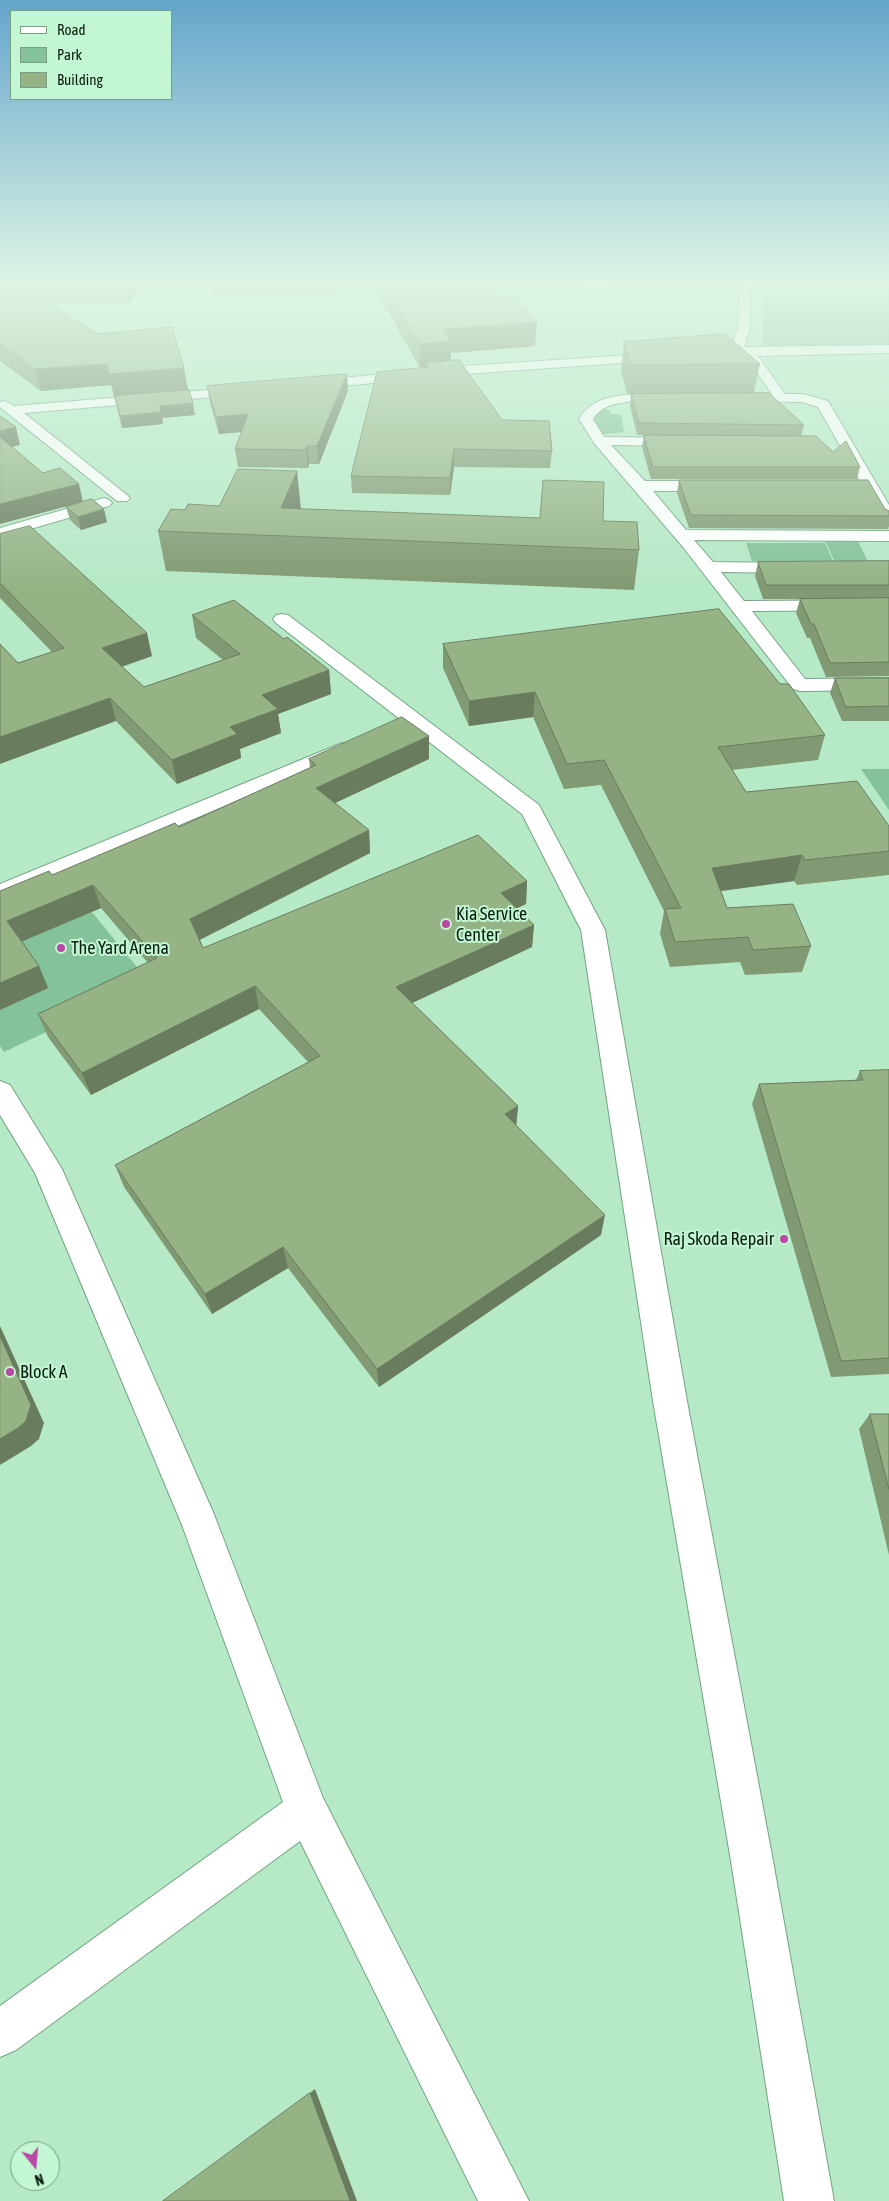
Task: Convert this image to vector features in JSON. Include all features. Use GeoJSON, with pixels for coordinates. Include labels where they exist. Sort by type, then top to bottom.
{"type":"FeatureCollection","features":[{"type":"Feature","properties":{"kind":"street"},"geometry":{"type":"LineString","coordinates":[[297,386],[332,383]]}},
{"type":"Feature","properties":{"kind":"street"},"geometry":{"type":"LineString","coordinates":[[764,383],[774,398]]}},
{"type":"Feature","properties":{"kind":"street"},"geometry":{"type":"LineString","coordinates":[[15,413],[142,403],[149,400],[258,390]]}},
{"type":"Feature","properties":{"kind":"street"},"geometry":{"type":"LineString","coordinates":[[720,399],[803,398],[823,404],[889,518]]}},
{"type":"Feature","properties":{"kind":"street"},"geometry":{"type":"LineString","coordinates":[[683,399],[621,400],[599,404],[589,411],[586,419],[593,434],[641,486],[710,567],[800,685],[889,684]]}},
{"type":"Feature","properties":{"kind":"street"},"geometry":{"type":"LineString","coordinates":[[0,401],[122,498],[0,533]]}},
{"type":"Feature","properties":{"kind":"street"},"geometry":{"type":"LineString","coordinates":[[600,441],[699,442]]}},
{"type":"Feature","properties":{"kind":"street"},"geometry":{"type":"LineString","coordinates":[[826,443],[846,443]]}},
{"type":"Feature","properties":{"kind":"street"},"geometry":{"type":"LineString","coordinates":[[641,486],[731,486]]}},
{"type":"Feature","properties":{"kind":"street"},"geometry":{"type":"LineString","coordinates":[[851,486],[871,486]]}},
{"type":"Feature","properties":{"kind":"street"},"geometry":{"type":"LineString","coordinates":[[682,535],[889,536]]}},
{"type":"Feature","properties":{"kind":"street"},"geometry":{"type":"LineString","coordinates":[[710,567],[809,568]]}},
{"type":"Feature","properties":{"kind":"street"},"geometry":{"type":"LineString","coordinates":[[740,606],[889,605]]}},
{"type":"Feature","properties":{"kind":"street"},"geometry":{"type":"LineString","coordinates":[[282,619],[404,724],[531,810],[593,930],[670,1401],[752,1861],[809,2201]]}},
{"type":"Feature","properties":{"kind":"street"},"geometry":{"type":"LineString","coordinates":[[0,893],[359,742]]}},
{"type":"Feature","properties":{"kind":"street"},"geometry":{"type":"LineString","coordinates":[[0,1092],[48,1169],[125,1349],[200,1525],[307,1810],[504,2201]]}},
{"type":"Feature","properties":{"kind":"street"},"geometry":{"type":"LineString","coordinates":[[0,2034],[307,1810]]}},
{"type":"Feature","properties":{"kind":"green space"},"geometry":{"type":"Polygon","coordinates":[[[599,409],[609,410],[611,414],[621,414],[624,432],[598,435],[590,416],[599,409]]]}},
{"type":"Feature","properties":{"kind":"green space"},"geometry":{"type":"Polygon","coordinates":[[[825,541],[858,541],[868,562],[835,562],[825,541]]]}},
{"type":"Feature","properties":{"kind":"green space"},"geometry":{"type":"Polygon","coordinates":[[[746,543],[825,543],[833,561],[752,561],[746,543]]]}},
{"type":"Feature","properties":{"kind":"green space"},"geometry":{"type":"Polygon","coordinates":[[[861,769],[889,769],[889,810],[861,769]]]}},
{"type":"Feature","properties":{"kind":"green space","name":"The Yard Arena"},"geometry":{"type":"Polygon","coordinates":[[[69,884],[150,983],[4,1052],[0,1046],[0,914],[69,884]]]}},
{"type":"Feature","properties":{"kind":"building"},"geometry":{"type":"Polygon","coordinates":[[[245,383],[343,383],[317,446],[307,446],[306,450],[235,449],[248,414],[216,417],[207,386],[245,383]]]}},
{"type":"Feature","properties":{"kind":"building"},"geometry":{"type":"Polygon","coordinates":[[[374,383],[475,383],[502,420],[549,421],[552,451],[454,449],[450,478],[351,476],[374,383]]]}},
{"type":"Feature","properties":{"kind":"building"},"geometry":{"type":"Polygon","coordinates":[[[189,390],[193,403],[160,406],[161,412],[120,416],[115,396],[189,390]]]}},
{"type":"Feature","properties":{"kind":"building"},"geometry":{"type":"Polygon","coordinates":[[[769,393],[804,425],[639,423],[631,394],[769,393]]]}},
{"type":"Feature","properties":{"kind":"building"},"geometry":{"type":"Polygon","coordinates":[[[0,416],[16,427],[0,431],[0,416]]]}},
{"type":"Feature","properties":{"kind":"building"},"geometry":{"type":"Polygon","coordinates":[[[644,435],[816,436],[833,452],[846,441],[860,467],[653,467],[644,435]]]}},
{"type":"Feature","properties":{"kind":"building"},"geometry":{"type":"Polygon","coordinates":[[[0,437],[43,473],[60,468],[79,484],[0,504],[0,437]]]}},
{"type":"Feature","properties":{"kind":"building"},"geometry":{"type":"Polygon","coordinates":[[[238,469],[297,471],[281,508],[540,518],[543,480],[604,482],[603,521],[637,522],[639,550],[158,531],[171,509],[185,510],[188,504],[219,506],[238,469]]]}},
{"type":"Feature","properties":{"kind":"building"},"geometry":{"type":"Polygon","coordinates":[[[679,480],[868,480],[885,509],[889,511],[889,516],[691,515],[679,480]]]}},
{"type":"Feature","properties":{"kind":"building"},"geometry":{"type":"Polygon","coordinates":[[[92,499],[104,509],[78,517],[66,507],[92,499]]]}},
{"type":"Feature","properties":{"kind":"building"},"geometry":{"type":"Polygon","coordinates":[[[30,526],[147,633],[102,648],[144,687],[240,654],[192,615],[234,600],[284,639],[287,637],[329,670],[262,695],[278,709],[230,727],[237,734],[172,760],[110,698],[0,737],[0,644],[18,663],[64,648],[0,583],[0,534],[30,526]]]}},
{"type":"Feature","properties":{"kind":"building"},"geometry":{"type":"Polygon","coordinates":[[[889,561],[889,585],[766,585],[758,562],[889,561]]]}},
{"type":"Feature","properties":{"kind":"building"},"geometry":{"type":"Polygon","coordinates":[[[889,598],[889,662],[830,663],[814,624],[811,624],[800,599],[889,598]]]}},
{"type":"Feature","properties":{"kind":"building"},"geometry":{"type":"Polygon","coordinates":[[[719,609],[780,684],[789,684],[825,735],[718,747],[746,792],[857,781],[889,826],[889,851],[805,860],[802,855],[712,868],[727,908],[793,904],[811,946],[753,950],[748,937],[675,942],[665,909],[681,908],[604,760],[567,764],[535,692],[469,701],[443,644],[719,609]]]}},
{"type":"Feature","properties":{"kind":"building"},"geometry":{"type":"Polygon","coordinates":[[[835,678],[889,678],[889,706],[846,707],[835,678]]]}},
{"type":"Feature","properties":{"kind":"building"},"geometry":{"type":"Polygon","coordinates":[[[402,717],[429,736],[316,788],[369,830],[190,919],[203,948],[478,835],[527,881],[501,893],[534,925],[396,987],[518,1106],[505,1114],[605,1215],[377,1369],[283,1247],[205,1294],[115,1165],[320,1056],[255,986],[82,1073],[38,1014],[157,958],[93,885],[7,921],[39,966],[0,983],[0,891],[49,871],[52,875],[175,823],[179,827],[316,765],[309,759],[402,717]]]}},
{"type":"Feature","properties":{"kind":"building"},"geometry":{"type":"Polygon","coordinates":[[[889,1070],[889,1358],[841,1361],[759,1084],[863,1080],[860,1071],[889,1070]]]}},
{"type":"Feature","properties":{"kind":"building"},"geometry":{"type":"Polygon","coordinates":[[[0,1336],[31,1405],[26,1421],[0,1439],[0,1336]]]}},
{"type":"Feature","properties":{"kind":"building"},"geometry":{"type":"Polygon","coordinates":[[[870,1414],[889,1414],[889,1489],[870,1414]]]}},
{"type":"Feature","properties":{"kind":"building"},"geometry":{"type":"Polygon","coordinates":[[[310,2093],[350,2201],[163,2201],[310,2093]]]}},
{"type":"Feature","properties":{"kind":"place","name":"Kia Service Center"},"geometry":{"type":"Point","coordinates":[446,924]}},
{"type":"Feature","properties":{"kind":"place","name":"The Yard Arena"},"geometry":{"type":"Point","coordinates":[61,948]}},
{"type":"Feature","properties":{"kind":"place","name":"Raj Skoda Repair"},"geometry":{"type":"Point","coordinates":[784,1239]}},
{"type":"Feature","properties":{"kind":"place","name":"Block A"},"geometry":{"type":"Point","coordinates":[10,1372]}}]}
